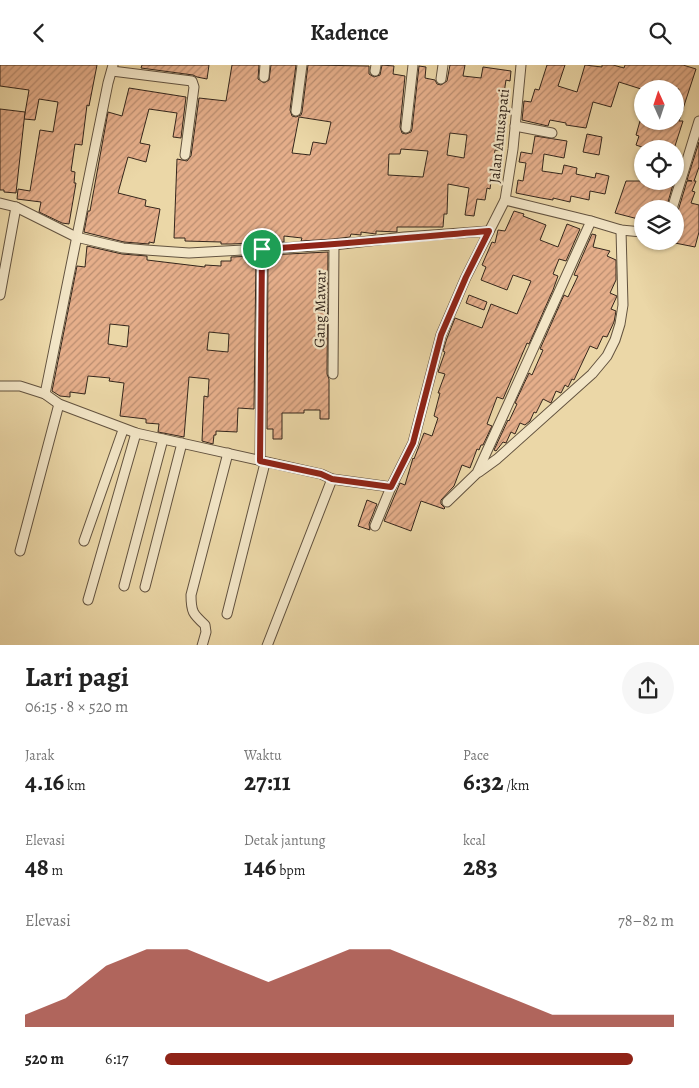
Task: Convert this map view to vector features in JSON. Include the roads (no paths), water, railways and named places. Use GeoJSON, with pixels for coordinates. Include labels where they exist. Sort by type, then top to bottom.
{"type":"FeatureCollection","features":[{"type":"Feature","properties":{"kind":"street"},"geometry":{"type":"LineString","coordinates":[[264,77],[266,65]]}},
{"type":"Feature","properties":{"kind":"street"},"geometry":{"type":"LineString","coordinates":[[296,111],[302,65]]}},
{"type":"Feature","properties":{"kind":"street"},"geometry":{"type":"LineString","coordinates":[[406,128],[414,65]]}},
{"type":"Feature","properties":{"kind":"street"},"geometry":{"type":"LineString","coordinates":[[441,79],[443,65]]}},
{"type":"Feature","properties":{"kind":"street","name":"Jalan Anusapati"},"geometry":{"type":"LineString","coordinates":[[375,527],[391,487],[413,443],[441,335],[466,277],[505,200],[513,149],[521,65]]}},
{"type":"Feature","properties":{"kind":"street"},"geometry":{"type":"LineString","coordinates":[[44,394],[112,68],[192,81],[194,87],[185,155]]}},
{"type":"Feature","properties":{"kind":"street"},"geometry":{"type":"LineString","coordinates":[[675,200],[699,121]]}},
{"type":"Feature","properties":{"kind":"street"},"geometry":{"type":"LineString","coordinates":[[514,126],[552,133]]}},
{"type":"Feature","properties":{"kind":"street"},"geometry":{"type":"LineString","coordinates":[[505,200],[621,230],[634,231]]}},
{"type":"Feature","properties":{"kind":"street"},"geometry":{"type":"LineString","coordinates":[[0,203],[16,207],[76,237],[123,248],[189,253],[334,245],[404,237],[489,231]]}},
{"type":"Feature","properties":{"kind":"street"},"geometry":{"type":"LineString","coordinates":[[0,295],[16,207]]}},
{"type":"Feature","properties":{"kind":"street"},"geometry":{"type":"LineString","coordinates":[[477,473],[591,221]]}},
{"type":"Feature","properties":{"kind":"street"},"geometry":{"type":"LineString","coordinates":[[448,502],[477,473],[498,459],[592,373],[607,356],[615,341],[623,305],[621,230]]}},
{"type":"Feature","properties":{"kind":"street","name":"Gang Mawar"},"geometry":{"type":"LineString","coordinates":[[333,374],[334,245]]}},
{"type":"Feature","properties":{"kind":"street"},"geometry":{"type":"LineString","coordinates":[[227,614],[263,462],[262,249]]}},
{"type":"Feature","properties":{"kind":"street"},"geometry":{"type":"LineString","coordinates":[[0,386],[20,386],[44,394],[59,404],[123,430],[321,474],[332,479],[391,487]]}},
{"type":"Feature","properties":{"kind":"street"},"geometry":{"type":"LineString","coordinates":[[20,551],[59,404]]}},
{"type":"Feature","properties":{"kind":"street"},"geometry":{"type":"LineString","coordinates":[[84,541],[123,430]]}},
{"type":"Feature","properties":{"kind":"street"},"geometry":{"type":"LineString","coordinates":[[88,600],[136,433]]}},
{"type":"Feature","properties":{"kind":"street"},"geometry":{"type":"LineString","coordinates":[[124,586],[163,439]]}},
{"type":"Feature","properties":{"kind":"street"},"geometry":{"type":"LineString","coordinates":[[145,587],[182,443]]}},
{"type":"Feature","properties":{"kind":"street"},"geometry":{"type":"LineString","coordinates":[[202,645],[206,632],[205,625],[194,615],[191,609],[191,595],[228,453]]}},
{"type":"Feature","properties":{"kind":"street"},"geometry":{"type":"LineString","coordinates":[[267,645],[332,479]]}}]}
